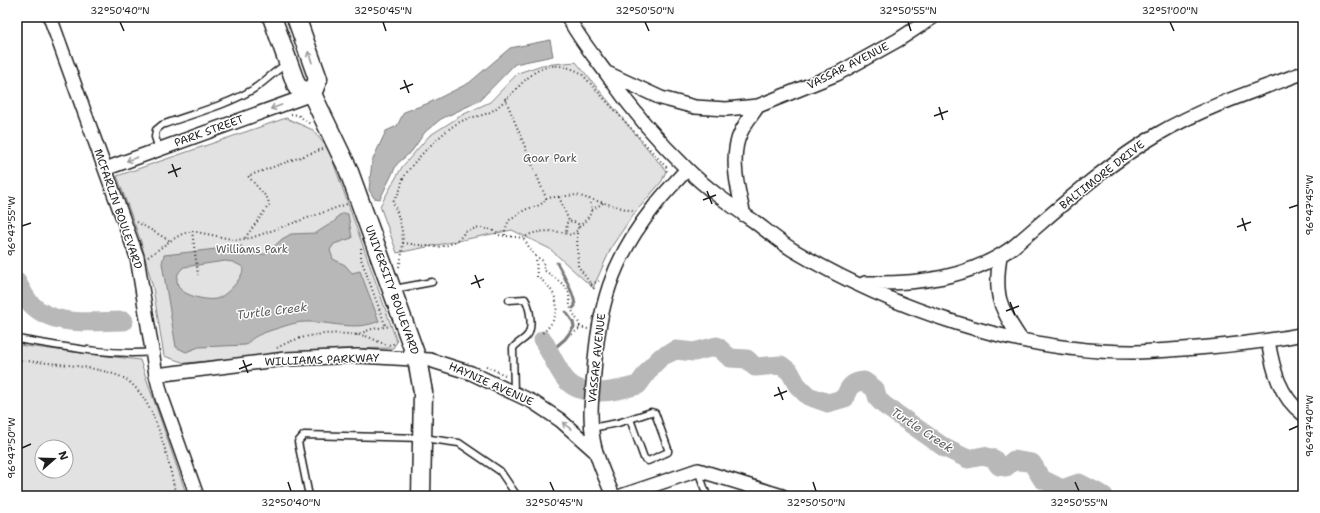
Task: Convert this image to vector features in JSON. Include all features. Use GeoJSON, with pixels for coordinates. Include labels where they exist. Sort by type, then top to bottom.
{"type":"FeatureCollection","features":[{"type":"Feature","properties":{"kind":"street","name":"MCFARLIN BOULEVARD"},"geometry":{"type":"LineString","coordinates":[[50,17],[137,258],[156,375],[162,398],[197,496]]}},
{"type":"Feature","properties":{"kind":"street"},"geometry":{"type":"LineString","coordinates":[[272,17],[297,87],[312,94],[318,79],[296,17]]}},
{"type":"Feature","properties":{"kind":"street"},"geometry":{"type":"LineString","coordinates":[[568,17],[628,104],[687,170],[744,215],[792,249],[912,308],[979,330],[1083,348],[1136,352],[1188,349],[1268,341],[1303,334]]}},
{"type":"Feature","properties":{"kind":"street","name":"VASSAR AVENUE"},"geometry":{"type":"LineString","coordinates":[[606,72],[661,98],[696,107],[726,109],[758,106],[837,74],[898,40],[933,17]]}},
{"type":"Feature","properties":{"kind":"street","name":"BALTIMORE DRIVE"},"geometry":{"type":"LineString","coordinates":[[859,283],[903,284],[926,282],[975,269],[1000,256],[1128,153],[1158,134],[1190,116],[1225,101],[1303,73]]}},
{"type":"Feature","properties":{"kind":"street","name":"PARK STREET"},"geometry":{"type":"LineString","coordinates":[[105,169],[312,94]]}},
{"type":"Feature","properties":{"kind":"street","name":"UNIVERSITY BOULEVARD"},"geometry":{"type":"LineString","coordinates":[[312,94],[348,168],[399,289],[417,359],[423,392],[421,496]]}},
{"type":"Feature","properties":{"kind":"street"},"geometry":{"type":"LineString","coordinates":[[744,215],[738,192],[735,162],[740,133],[758,106]]}},
{"type":"Feature","properties":{"kind":"street","name":"VASSAR AVENUE"},"geometry":{"type":"LineString","coordinates":[[613,496],[596,452],[591,422],[594,368],[600,315],[609,284],[622,255],[653,207],[687,170]]}},
{"type":"Feature","properties":{"kind":"street"},"geometry":{"type":"LineString","coordinates":[[1000,256],[996,280],[999,298],[1004,312],[1020,338]]}},
{"type":"Feature","properties":{"kind":"street"},"geometry":{"type":"LineString","coordinates":[[1268,341],[1272,367],[1279,385],[1287,398],[1303,414]]}},
{"type":"Feature","properties":{"kind":"street","name":"WILLIAMS PARKWAY"},"geometry":{"type":"LineString","coordinates":[[156,375],[285,359],[359,356],[417,359]]}},
{"type":"Feature","properties":{"kind":"street","name":"HAYNIE AVENUE"},"geometry":{"type":"LineString","coordinates":[[417,359],[446,364],[471,373],[533,402],[560,420],[596,452]]}},
{"type":"Feature","properties":{"kind":"street"},"geometry":{"type":"LineString","coordinates":[[621,496],[698,470],[782,496]]}},
{"type":"Feature","properties":{"kind":"lane"},"geometry":{"type":"LineString","coordinates":[[159,149],[155,137],[156,130],[162,125],[236,98],[253,90],[276,70],[288,63]]}},
{"type":"Feature","properties":{"kind":"lane"},"geometry":{"type":"LineString","coordinates":[[399,289],[432,282]]}},
{"type":"Feature","properties":{"kind":"lane"},"geometry":{"type":"LineString","coordinates":[[509,300],[525,300],[528,305],[530,320],[527,337],[513,348],[514,393]]}},
{"type":"Feature","properties":{"kind":"lane"},"geometry":{"type":"LineString","coordinates":[[17,339],[66,347],[129,354],[153,352]]}},
{"type":"Feature","properties":{"kind":"lane"},"geometry":{"type":"LineString","coordinates":[[591,422],[630,419],[652,412],[655,413],[668,448],[668,452],[648,461],[644,458],[630,419]]}},
{"type":"Feature","properties":{"kind":"lane"},"geometry":{"type":"LineString","coordinates":[[308,496],[298,442],[304,435],[423,438],[459,443],[500,471],[517,496]]}},
{"type":"Feature","properties":{"kind":"lane"},"geometry":{"type":"LineString","coordinates":[[698,470],[707,496]]}},
{"type":"Feature","properties":{"kind":"path"},"geometry":{"type":"LineString","coordinates":[[399,289],[399,267],[403,242],[402,224],[393,202],[399,192],[404,177],[443,132],[472,116],[485,115],[492,111],[534,72],[554,66],[571,68],[581,73],[666,167],[666,176]]}},
{"type":"Feature","properties":{"kind":"path"},"geometry":{"type":"LineString","coordinates":[[506,98],[546,198]]}},
{"type":"Feature","properties":{"kind":"path"},"geometry":{"type":"LineString","coordinates":[[286,114],[298,115],[315,128]]}},
{"type":"Feature","properties":{"kind":"path"},"geometry":{"type":"LineString","coordinates":[[245,239],[269,205],[268,199],[248,176],[330,146]]}},
{"type":"Feature","properties":{"kind":"path"},"geometry":{"type":"LineString","coordinates":[[505,235],[505,230],[509,220],[518,216],[522,212],[541,204],[546,198],[576,195],[637,212]]}},
{"type":"Feature","properties":{"kind":"path"},"geometry":{"type":"LineString","coordinates":[[147,259],[170,240],[182,234],[192,231],[203,232],[224,239],[245,239],[348,204],[346,197]]}},
{"type":"Feature","properties":{"kind":"path"},"geometry":{"type":"LineString","coordinates":[[559,197],[569,221]]}},
{"type":"Feature","properties":{"kind":"path"},"geometry":{"type":"LineString","coordinates":[[585,198],[591,204],[592,210],[590,215],[578,227],[578,266],[598,295],[599,289]]}},
{"type":"Feature","properties":{"kind":"path"},"geometry":{"type":"LineString","coordinates":[[592,210],[604,203]]}},
{"type":"Feature","properties":{"kind":"path"},"geometry":{"type":"LineString","coordinates":[[634,217],[640,209]]}},
{"type":"Feature","properties":{"kind":"path"},"geometry":{"type":"LineString","coordinates":[[132,221],[138,222],[170,240]]}},
{"type":"Feature","properties":{"kind":"path"},"geometry":{"type":"LineString","coordinates":[[569,221],[575,222],[578,227]]}},
{"type":"Feature","properties":{"kind":"path"},"geometry":{"type":"LineString","coordinates":[[566,232],[565,226],[569,221]]}},
{"type":"Feature","properties":{"kind":"path"},"geometry":{"type":"LineString","coordinates":[[403,242],[436,247],[449,245],[460,238],[465,232],[472,229],[488,229],[498,235],[524,238],[536,256],[543,261],[544,270],[547,274],[564,285],[569,294],[570,307],[577,318],[579,327]]}},
{"type":"Feature","properties":{"kind":"path"},"geometry":{"type":"LineString","coordinates":[[192,231],[198,275]]}},
{"type":"Feature","properties":{"kind":"path"},"geometry":{"type":"LineString","coordinates":[[524,238],[529,233],[536,232],[566,232],[571,235],[577,233]]}},
{"type":"Feature","properties":{"kind":"path"},"geometry":{"type":"LineString","coordinates":[[361,247],[361,259],[386,327]]}},
{"type":"Feature","properties":{"kind":"path"},"geometry":{"type":"LineString","coordinates":[[536,256],[538,277],[550,287],[554,293],[556,301],[556,313],[552,323],[540,334]]}},
{"type":"Feature","properties":{"kind":"path"},"geometry":{"type":"LineString","coordinates":[[601,283],[603,278]]}},
{"type":"Feature","properties":{"kind":"path"},"geometry":{"type":"LineString","coordinates":[[355,335],[372,329],[393,326],[391,321]]}},
{"type":"Feature","properties":{"kind":"path"},"geometry":{"type":"LineString","coordinates":[[579,327],[590,330],[591,324]]}},
{"type":"Feature","properties":{"kind":"path"},"geometry":{"type":"LineString","coordinates":[[571,335],[579,327]]}},
{"type":"Feature","properties":{"kind":"path"},"geometry":{"type":"LineString","coordinates":[[275,349],[289,340],[326,334],[355,335],[374,338],[388,345],[396,343],[398,337]]}},
{"type":"Feature","properties":{"kind":"path"},"geometry":{"type":"LineString","coordinates":[[17,360],[89,369],[120,377],[135,388],[152,412],[157,425],[171,468],[176,496]]}},
{"type":"Feature","properties":{"kind":"green space","name":"Goar Park"},"geometry":{"type":"Polygon","coordinates":[[[576,62],[666,171],[662,181],[633,215],[612,246],[593,288],[550,249],[512,230],[397,253],[380,206],[402,167],[429,136],[462,115],[490,102],[518,73],[542,65],[576,62]]]}},
{"type":"Feature","properties":{"kind":"green space","name":"Williams Park"},"geometry":{"type":"Polygon","coordinates":[[[286,118],[313,130],[329,150],[397,342],[393,348],[340,349],[185,363],[164,356],[153,288],[141,242],[117,176],[286,118]]]}},
{"type":"Feature","properties":{"kind":"green space"},"geometry":{"type":"Polygon","coordinates":[[[17,345],[140,360],[187,496],[17,496],[17,345]]]}},
{"type":"Feature","properties":{"kind":"water"},"geometry":{"type":"Polygon","coordinates":[[[550,40],[553,56],[515,64],[479,101],[441,119],[425,132],[412,151],[397,164],[380,199],[374,198],[369,190],[372,161],[386,131],[397,126],[404,112],[429,103],[469,83],[510,48],[550,40]]]}},
{"type":"Feature","properties":{"kind":"water"},"geometry":{"type":"Polygon","coordinates":[[[344,213],[348,214],[352,238],[334,244],[330,250],[333,259],[345,265],[352,273],[360,271],[379,321],[361,326],[301,322],[261,334],[251,339],[246,345],[199,347],[186,352],[176,347],[162,263],[164,255],[242,246],[246,255],[266,254],[282,239],[291,234],[316,233],[335,221],[338,216],[344,213]],[[225,261],[184,267],[181,269],[177,277],[178,286],[187,294],[207,299],[216,299],[229,291],[241,276],[243,267],[233,262],[225,261]]]}},
{"type":"Feature","properties":{"kind":"waterway"},"geometry":{"type":"LineString","coordinates":[[557,263],[573,296],[575,306],[573,308]]}},
{"type":"Feature","properties":{"kind":"waterway","name":"Turtle Creek"},"geometry":{"type":"LineString","coordinates":[[17,282],[30,303],[39,311],[50,316],[62,320],[87,322],[124,321]]}},
{"type":"Feature","properties":{"kind":"waterway"},"geometry":{"type":"LineString","coordinates":[[550,352],[565,339],[574,327],[573,322],[566,312]]}},
{"type":"Feature","properties":{"kind":"waterway","name":"Turtle Creek"},"geometry":{"type":"LineString","coordinates":[[543,340],[557,367],[567,381],[574,387],[591,392],[611,391],[638,385],[652,366],[661,357],[676,350],[694,352],[717,346],[730,358],[747,359],[755,367],[781,365],[790,372],[797,385],[808,396],[828,403],[845,398],[851,386],[864,381],[875,389],[878,399],[884,405],[945,448],[968,459],[983,456],[994,459],[999,466],[1006,467],[1014,460],[1032,463],[1042,479],[1062,489],[1079,483],[1104,496]]}}]}
